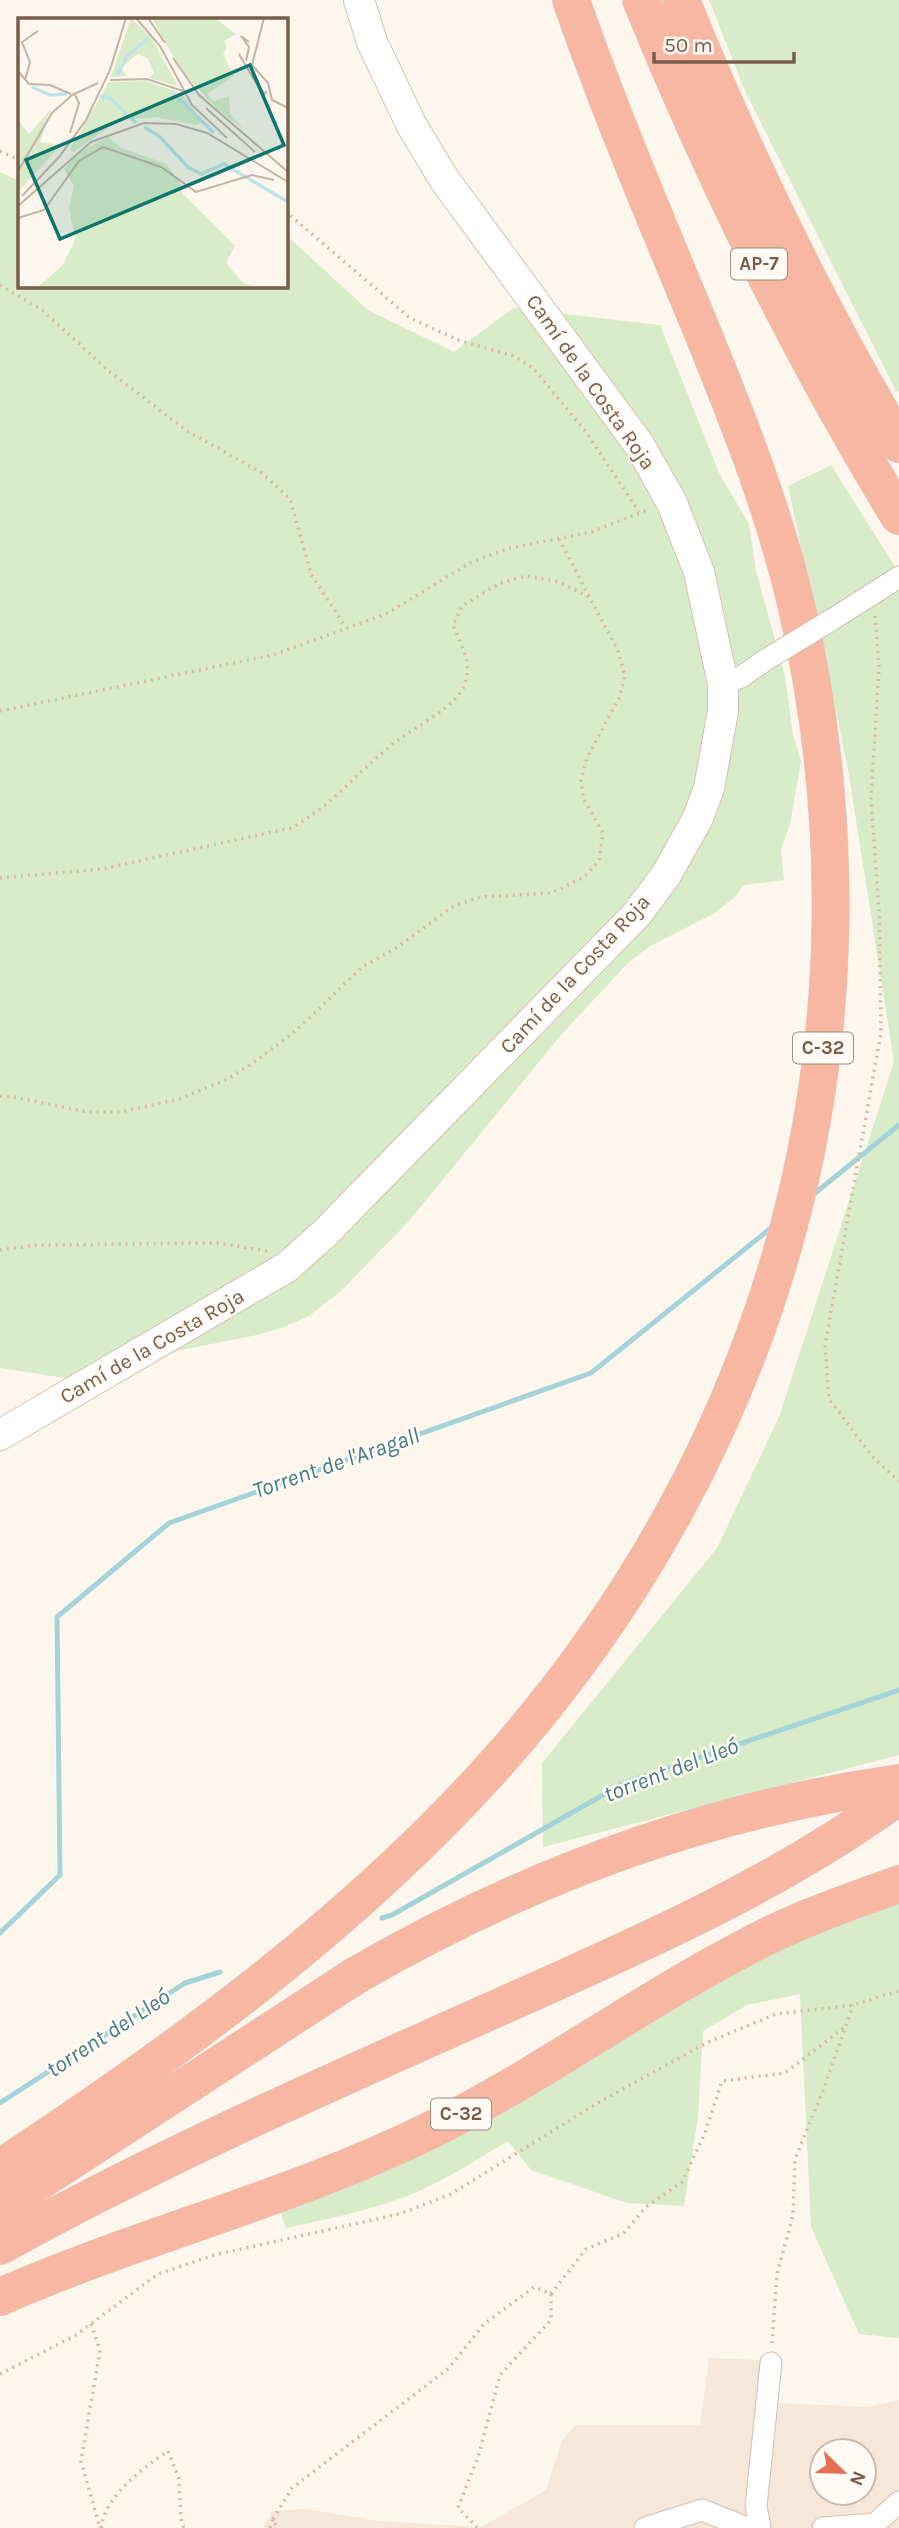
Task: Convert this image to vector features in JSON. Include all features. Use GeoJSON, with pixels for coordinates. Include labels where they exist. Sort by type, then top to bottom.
{"type":"FeatureCollection","features":[{"type":"Feature","properties":{"kind":"highway","name":"C-32"},"geometry":{"type":"LineString","coordinates":[[0,2168],[169,2051],[308,1943],[425,1838],[522,1734],[582,1660],[682,1500],[743,1369],[766,1303],[799,1188],[817,1096],[831,954],[829,832],[814,691],[795,600],[753,462],[613,113],[571,0]]}},
{"type":"Feature","properties":{"kind":"highway","name":"AP-7"},"geometry":{"type":"LineString","coordinates":[[641,0],[706,154],[747,241],[836,410],[899,516]]}},
{"type":"Feature","properties":{"kind":"highway","name":"AP-7"},"geometry":{"type":"LineString","coordinates":[[681,0],[736,131],[782,228],[865,386],[899,444]]}},
{"type":"Feature","properties":{"kind":"highway"},"geometry":{"type":"LineString","coordinates":[[0,2207],[355,1976],[453,1922],[538,1882],[629,1847],[755,1810],[842,1791],[899,1783]]}},
{"type":"Feature","properties":{"kind":"highway"},"geometry":{"type":"LineString","coordinates":[[0,2246],[213,2135],[696,1917],[821,1850],[899,1796]]}},
{"type":"Feature","properties":{"kind":"highway","name":"C-32"},"geometry":{"type":"LineString","coordinates":[[0,2297],[327,2175],[433,2129],[502,2091],[706,1968],[764,1937],[899,1884]]}},
{"type":"Feature","properties":{"kind":"street","name":"Camí de la Costa Roja"},"geometry":{"type":"LineString","coordinates":[[0,1435],[287,1267],[324,1234],[587,966],[644,904],[683,848],[709,788],[723,711],[723,684],[699,572],[672,503],[640,446],[444,179],[411,124],[372,42],[359,0]]}},
{"type":"Feature","properties":{"kind":"street"},"geometry":{"type":"LineString","coordinates":[[723,684],[741,677],[899,577]]}},
{"type":"Feature","properties":{"kind":"street"},"geometry":{"type":"LineString","coordinates":[[760,2528],[756,2506],[771,2363]]}},
{"type":"Feature","properties":{"kind":"street"},"geometry":{"type":"LineString","coordinates":[[823,2528],[876,2526],[899,2502]]}},
{"type":"Feature","properties":{"kind":"street"},"geometry":{"type":"LineString","coordinates":[[645,2528],[702,2511],[747,2528]]}},
{"type":"Feature","properties":{"kind":"path"},"geometry":{"type":"LineString","coordinates":[[0,151],[18,160]]}},
{"type":"Feature","properties":{"kind":"path"},"geometry":{"type":"LineString","coordinates":[[287,213],[410,318],[458,340],[514,356],[533,368],[586,432],[639,512]]}},
{"type":"Feature","properties":{"kind":"path"},"geometry":{"type":"LineString","coordinates":[[0,285],[42,310],[110,372],[187,430],[262,473],[290,499],[311,574],[346,628]]}},
{"type":"Feature","properties":{"kind":"path"},"geometry":{"type":"LineString","coordinates":[[0,711],[273,655],[386,614],[470,564],[506,549],[591,532],[639,512],[672,503]]}},
{"type":"Feature","properties":{"kind":"path"},"geometry":{"type":"LineString","coordinates":[[0,1096],[88,1112],[121,1112],[179,1099],[228,1079],[256,1062],[298,1029],[362,967],[396,948],[452,907],[480,897],[552,893],[584,877],[599,861],[603,833],[583,799],[582,780],[587,758],[619,698],[625,676],[618,651],[559,539]]}},
{"type":"Feature","properties":{"kind":"path"},"geometry":{"type":"LineString","coordinates":[[0,878],[102,869],[291,828],[313,817],[397,741],[437,715],[463,689],[469,665],[453,625],[462,606],[500,583],[527,576],[559,582],[590,598]]}},
{"type":"Feature","properties":{"kind":"path"},"geometry":{"type":"LineString","coordinates":[[871,594],[877,628],[879,667],[871,799],[879,911],[881,1032],[825,1345],[829,1399],[872,1456],[899,1481]]}},
{"type":"Feature","properties":{"kind":"path"},"geometry":{"type":"LineString","coordinates":[[0,1250],[37,1245],[219,1243],[272,1252],[287,1267]]}},
{"type":"Feature","properties":{"kind":"path"},"geometry":{"type":"LineString","coordinates":[[0,2374],[76,2335],[158,2274],[214,2255],[399,2214],[451,2194],[596,2104],[708,2042],[776,2014],[853,2005],[899,1991]]}},
{"type":"Feature","properties":{"kind":"path"},"geometry":{"type":"LineString","coordinates":[[771,2363],[777,2274],[793,2215],[795,2159],[824,2088],[853,2005]]}},
{"type":"Feature","properties":{"kind":"path"},"geometry":{"type":"LineString","coordinates":[[478,2528],[458,2508],[478,2454],[500,2375],[551,2320],[551,2294],[586,2249],[623,2234],[646,2207],[682,2182],[705,2133],[722,2081],[785,2073],[846,2026]]}},
{"type":"Feature","properties":{"kind":"path"},"geometry":{"type":"LineString","coordinates":[[270,2528],[292,2488],[449,2368],[484,2325],[534,2287],[551,2294]]}},
{"type":"Feature","properties":{"kind":"path"},"geometry":{"type":"LineString","coordinates":[[91,2324],[100,2350],[81,2461],[100,2528]]}},
{"type":"Feature","properties":{"kind":"path"},"geometry":{"type":"LineString","coordinates":[[100,2528],[103,2513],[138,2471],[168,2451],[179,2479],[184,2528]]}},
{"type":"Feature","properties":{"kind":"path"},"geometry":{"type":"LineString","coordinates":[[273,2519],[277,2528]]}},
{"type":"Feature","properties":{"kind":"shaded area"},"geometry":{"type":"Polygon","coordinates":[[[709,2358],[763,2360],[777,2403],[867,2407],[899,2400],[899,2528],[263,2528],[272,2511],[305,2509],[379,2521],[481,2527],[546,2490],[562,2441],[575,2425],[700,2425],[709,2358]]]}},
{"type":"Feature","properties":{"kind":"green space"},"geometry":{"type":"Polygon","coordinates":[[[709,0],[899,0],[897,393],[746,93],[709,0]]]}},
{"type":"Feature","properties":{"kind":"green space"},"geometry":{"type":"Polygon","coordinates":[[[0,172],[18,181],[18,287],[287,287],[287,236],[368,310],[454,352],[513,308],[660,325],[719,473],[749,524],[756,571],[785,676],[793,735],[801,761],[790,824],[781,849],[784,880],[744,885],[735,897],[713,914],[650,946],[628,963],[561,1035],[409,1221],[341,1291],[309,1316],[257,1335],[186,1349],[78,1380],[0,1368],[0,172]]]}},
{"type":"Feature","properties":{"kind":"green space"},"geometry":{"type":"Polygon","coordinates":[[[831,465],[899,573],[899,1755],[543,1847],[542,1763],[717,1548],[779,1417],[894,1062],[848,769],[788,486],[831,465]]]}},
{"type":"Feature","properties":{"kind":"green space"},"geometry":{"type":"Polygon","coordinates":[[[899,1902],[899,2338],[859,2334],[811,2227],[800,1994],[747,2005],[703,2031],[698,2117],[684,2206],[627,2203],[531,2170],[508,2141],[407,2196],[286,2228],[279,2209],[421,2156],[743,1963],[899,1902]]]}},
{"type":"Feature","properties":{"kind":"waterway","name":"Torrent de l'Aragall"},"geometry":{"type":"LineString","coordinates":[[809,1198],[899,1125]]}},
{"type":"Feature","properties":{"kind":"waterway","name":"Torrent de l'Aragall"},"geometry":{"type":"LineString","coordinates":[[0,1933],[60,1875],[57,1617],[169,1523],[591,1373],[771,1228]]}},
{"type":"Feature","properties":{"kind":"waterway","name":"torrent del Lleó"},"geometry":{"type":"LineString","coordinates":[[382,1918],[392,1915],[624,1783],[899,1690]]}},
{"type":"Feature","properties":{"kind":"waterway","name":"torrent del Lleó"},"geometry":{"type":"LineString","coordinates":[[0,2103],[185,1983],[220,1972]]}}]}
